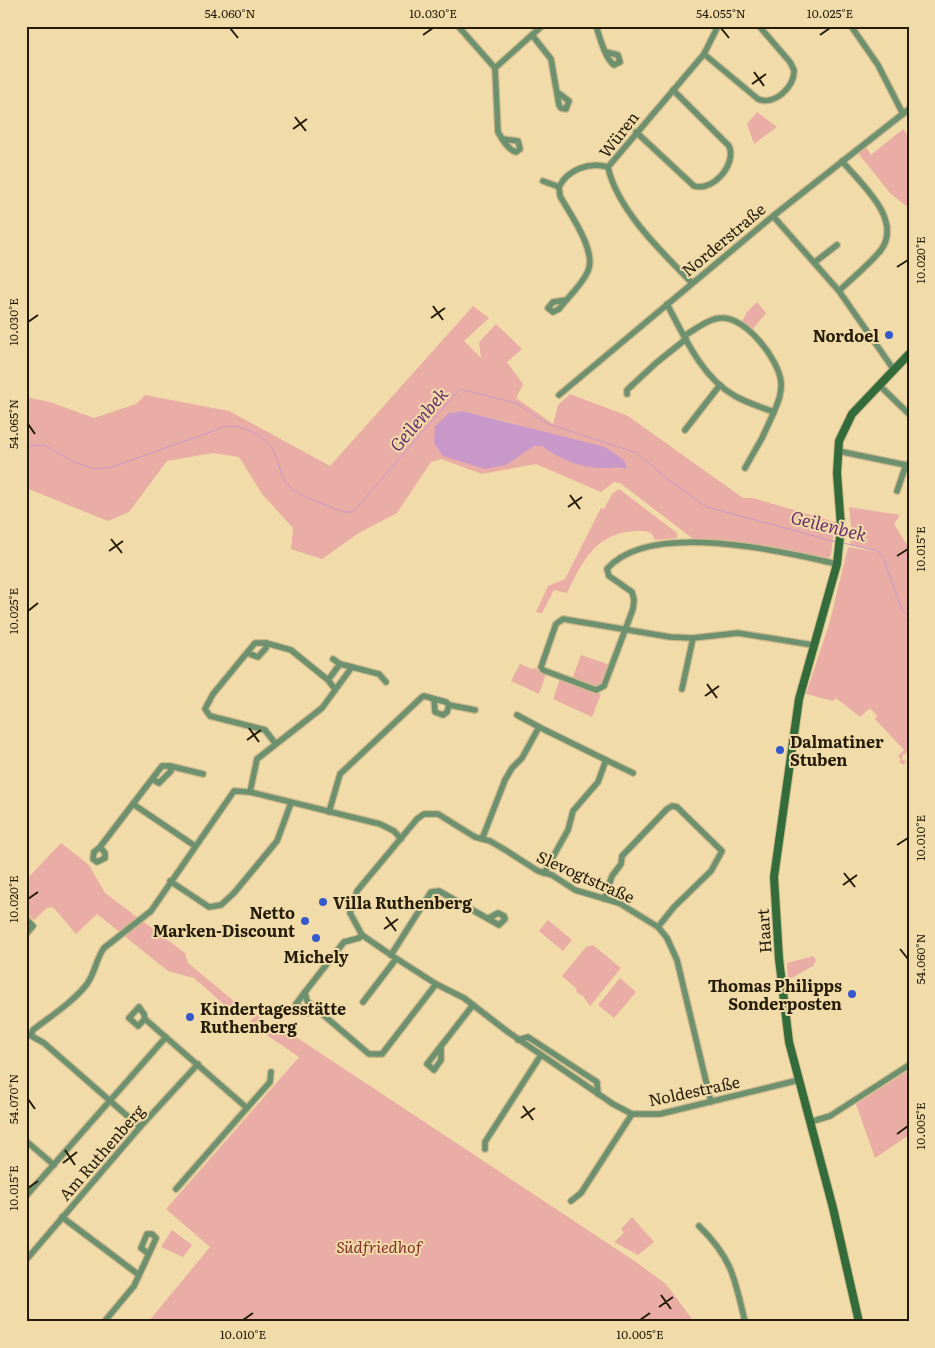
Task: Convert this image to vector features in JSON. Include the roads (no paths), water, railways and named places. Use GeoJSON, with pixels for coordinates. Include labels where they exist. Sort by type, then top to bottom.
{"type":"FeatureCollection","features":[{"type":"Feature","properties":{"kind":"main road","name":"Haart"},"geometry":{"type":"LineString","coordinates":[[859,1322],[849,1273],[799,1080],[784,1011],[774,884],[799,698],[813,645],[830,595],[837,564],[840,540],[838,451],[842,433],[848,420],[909,354]]}},
{"type":"Feature","properties":{"kind":"street"},"geometry":{"type":"LineString","coordinates":[[458,26],[495,68],[497,129],[503,139]]}},
{"type":"Feature","properties":{"kind":"street"},"geometry":{"type":"LineString","coordinates":[[495,68],[542,26]]}},
{"type":"Feature","properties":{"kind":"street"},"geometry":{"type":"LineString","coordinates":[[596,26],[606,52]]}},
{"type":"Feature","properties":{"kind":"street","name":"Würen"},"geometry":{"type":"LineString","coordinates":[[692,283],[637,224],[614,184],[608,167],[704,54],[718,26]]}},
{"type":"Feature","properties":{"kind":"street"},"geometry":{"type":"LineString","coordinates":[[704,54],[758,99],[764,101],[774,99],[790,85],[794,78],[794,70],[790,62],[760,26]]}},
{"type":"Feature","properties":{"kind":"street"},"geometry":{"type":"LineString","coordinates":[[852,26],[878,65],[903,114]]}},
{"type":"Feature","properties":{"kind":"street"},"geometry":{"type":"LineString","coordinates":[[532,35],[551,59],[557,92]]}},
{"type":"Feature","properties":{"kind":"street"},"geometry":{"type":"LineString","coordinates":[[636,132],[694,186],[700,187],[710,184],[728,166],[732,158],[729,146],[673,90]]}},
{"type":"Feature","properties":{"kind":"street","name":"Norderstraße"},"geometry":{"type":"LineString","coordinates":[[559,395],[772,216],[909,109]]}},
{"type":"Feature","properties":{"kind":"street"},"geometry":{"type":"LineString","coordinates":[[839,291],[879,252],[886,238],[888,226],[885,214],[842,161]]}},
{"type":"Feature","properties":{"kind":"street"},"geometry":{"type":"LineString","coordinates":[[566,300],[587,274],[590,256],[587,245],[560,196],[559,187],[566,177],[580,168],[598,164],[608,167]]}},
{"type":"Feature","properties":{"kind":"street"},"geometry":{"type":"LineString","coordinates":[[543,181],[559,187]]}},
{"type":"Feature","properties":{"kind":"street"},"geometry":{"type":"LineString","coordinates":[[772,216],[839,291],[894,370]]}},
{"type":"Feature","properties":{"kind":"street"},"geometry":{"type":"LineString","coordinates":[[815,262],[838,245]]}},
{"type":"Feature","properties":{"kind":"street"},"geometry":{"type":"LineString","coordinates":[[668,304],[685,337],[720,385],[739,398],[774,412]]}},
{"type":"Feature","properties":{"kind":"street"},"geometry":{"type":"LineString","coordinates":[[627,394],[628,390],[647,370],[685,337],[710,320],[720,318],[734,320],[747,328],[774,362],[780,376],[780,397],[762,438],[745,468]]}},
{"type":"Feature","properties":{"kind":"street"},"geometry":{"type":"LineString","coordinates":[[685,430],[720,385]]}},
{"type":"Feature","properties":{"kind":"street"},"geometry":{"type":"LineString","coordinates":[[879,385],[909,414]]}},
{"type":"Feature","properties":{"kind":"street"},"geometry":{"type":"LineString","coordinates":[[838,451],[907,464],[897,492]]}},
{"type":"Feature","properties":{"kind":"street"},"geometry":{"type":"LineString","coordinates":[[813,645],[738,633],[693,638],[625,631],[561,620],[556,624],[541,668],[596,690],[601,690],[604,686],[625,631],[634,605],[633,596],[628,588],[609,576],[606,571],[617,560],[648,547],[693,542],[758,547],[837,564]]}},
{"type":"Feature","properties":{"kind":"street"},"geometry":{"type":"LineString","coordinates":[[682,689],[693,638]]}},
{"type":"Feature","properties":{"kind":"street"},"geometry":{"type":"LineString","coordinates":[[275,743],[266,730],[210,716],[205,710],[213,694],[255,643],[260,641],[266,642],[291,650],[328,680],[335,689]]}},
{"type":"Feature","properties":{"kind":"street"},"geometry":{"type":"LineString","coordinates":[[247,653],[258,657],[266,648],[266,642]]}},
{"type":"Feature","properties":{"kind":"street"},"geometry":{"type":"LineString","coordinates":[[333,659],[340,664],[379,674],[386,682]]}},
{"type":"Feature","properties":{"kind":"street"},"geometry":{"type":"LineString","coordinates":[[328,680],[340,664]]}},
{"type":"Feature","properties":{"kind":"street"},"geometry":{"type":"LineString","coordinates":[[250,792],[257,759],[322,708],[352,667]]}},
{"type":"Feature","properties":{"kind":"street"},"geometry":{"type":"LineString","coordinates":[[329,812],[340,774],[422,697],[434,698],[449,705],[475,710]]}},
{"type":"Feature","properties":{"kind":"street"},"geometry":{"type":"LineString","coordinates":[[434,698],[433,708],[438,715],[447,712],[449,705]]}},
{"type":"Feature","properties":{"kind":"street"},"geometry":{"type":"LineString","coordinates":[[517,715],[633,773]]}},
{"type":"Feature","properties":{"kind":"street"},"geometry":{"type":"LineString","coordinates":[[482,839],[505,780],[513,767],[522,758],[539,727]]}},
{"type":"Feature","properties":{"kind":"street"},"geometry":{"type":"LineString","coordinates":[[544,873],[568,830],[573,811],[598,782],[606,760]]}},
{"type":"Feature","properties":{"kind":"street"},"geometry":{"type":"LineString","coordinates":[[100,847],[162,766],[170,766],[203,774]]}},
{"type":"Feature","properties":{"kind":"street"},"geometry":{"type":"LineString","coordinates":[[152,779],[158,783],[165,779],[171,771],[170,766]]}},
{"type":"Feature","properties":{"kind":"street"},"geometry":{"type":"LineString","coordinates":[[140,1128],[44,1044],[28,1034],[79,993],[91,977],[99,955],[148,914],[230,793],[236,790],[250,792],[387,826],[400,838]]}},
{"type":"Feature","properties":{"kind":"street"},"geometry":{"type":"LineString","coordinates":[[170,881],[209,907],[221,905],[234,893],[277,841],[291,803]]}},
{"type":"Feature","properties":{"kind":"street"},"geometry":{"type":"LineString","coordinates":[[133,804],[194,846]]}},
{"type":"Feature","properties":{"kind":"street"},"geometry":{"type":"LineString","coordinates":[[604,899],[612,876],[621,864],[622,856],[637,838],[644,835],[672,806],[678,807],[725,851],[710,871],[674,906],[658,927]]}},
{"type":"Feature","properties":{"kind":"street","name":"Slevogtstraße"},"geometry":{"type":"LineString","coordinates":[[350,913],[356,891],[417,819],[431,813],[438,814],[482,839],[490,841],[518,860],[552,875],[575,890],[631,909],[637,916],[658,927],[667,938],[677,960],[711,1102]]}},
{"type":"Feature","properties":{"kind":"street"},"geometry":{"type":"LineString","coordinates":[[363,1002],[394,957],[431,892],[439,891],[489,918]]}},
{"type":"Feature","properties":{"kind":"street","name":"Noldestraße"},"geometry":{"type":"LineString","coordinates":[[350,913],[362,934],[394,957],[436,984],[464,998],[518,1040],[598,1094],[632,1114],[660,1114],[799,1080]]}},
{"type":"Feature","properties":{"kind":"street"},"geometry":{"type":"LineString","coordinates":[[26,919],[33,926],[26,934]]}},
{"type":"Feature","properties":{"kind":"street"},"geometry":{"type":"LineString","coordinates":[[317,1010],[308,1014],[296,1004],[344,942],[359,938],[362,934]]}},
{"type":"Feature","properties":{"kind":"street"},"geometry":{"type":"LineString","coordinates":[[305,992],[307,1001],[369,1054],[382,1054],[436,984]]}},
{"type":"Feature","properties":{"kind":"street"},"geometry":{"type":"LineString","coordinates":[[441,1046],[473,1006]]}},
{"type":"Feature","properties":{"kind":"street"},"geometry":{"type":"LineString","coordinates":[[145,1019],[247,1108]]}},
{"type":"Feature","properties":{"kind":"street"},"geometry":{"type":"LineString","coordinates":[[26,1196],[166,1037]]}},
{"type":"Feature","properties":{"kind":"street","name":"Noldestraße"},"geometry":{"type":"LineString","coordinates":[[518,1040],[528,1037],[590,1077],[597,1082],[598,1094]]}},
{"type":"Feature","properties":{"kind":"street"},"geometry":{"type":"LineString","coordinates":[[485,1148],[485,1142],[541,1055]]}},
{"type":"Feature","properties":{"kind":"street","name":"Am Ruthenberg"},"geometry":{"type":"LineString","coordinates":[[26,1260],[198,1064]]}},
{"type":"Feature","properties":{"kind":"street"},"geometry":{"type":"LineString","coordinates":[[810,1122],[830,1116],[909,1065]]}},
{"type":"Feature","properties":{"kind":"street"},"geometry":{"type":"LineString","coordinates":[[176,1189],[270,1082],[271,1072]]}},
{"type":"Feature","properties":{"kind":"street"},"geometry":{"type":"LineString","coordinates":[[571,1201],[581,1193],[632,1114]]}},
{"type":"Feature","properties":{"kind":"street"},"geometry":{"type":"LineString","coordinates":[[26,1140],[54,1165]]}},
{"type":"Feature","properties":{"kind":"street"},"geometry":{"type":"LineString","coordinates":[[62,1217],[139,1275]]}},
{"type":"Feature","properties":{"kind":"street"},"geometry":{"type":"LineString","coordinates":[[699,1226],[715,1242],[732,1269],[745,1322]]}},
{"type":"Feature","properties":{"kind":"street"},"geometry":{"type":"LineString","coordinates":[[26,1246],[33,1251]]}},
{"type":"Feature","properties":{"kind":"street"},"geometry":{"type":"LineString","coordinates":[[104,1322],[128,1296],[149,1254]]}},
{"type":"Feature","properties":{"kind":"waterway","name":"Geilenbek"},"geometry":{"type":"LineString","coordinates":[[26,446],[44,445],[74,462],[95,469],[112,467],[227,426],[234,426],[255,433],[267,442],[275,454],[282,476],[291,488],[316,502],[344,512],[353,512],[460,389],[516,403],[546,423],[637,453],[666,478],[707,507],[836,542]]}},
{"type":"Feature","properties":{"kind":"waterway","name":"Geilenbek"},"geometry":{"type":"LineString","coordinates":[[843,543],[878,551],[883,557],[902,610],[909,618]]}},
{"type":"Feature","properties":{"kind":"place","name":"Nordoel"},"geometry":{"type":"Point","coordinates":[889,335]}},
{"type":"Feature","properties":{"kind":"place","name":"Dalmatiner Stuben"},"geometry":{"type":"Point","coordinates":[780,750]}},
{"type":"Feature","properties":{"kind":"place","name":"Villa Ruthenberg"},"geometry":{"type":"Point","coordinates":[323,902]}},
{"type":"Feature","properties":{"kind":"place","name":"Netto Marken-Discount"},"geometry":{"type":"Point","coordinates":[305,921]}},
{"type":"Feature","properties":{"kind":"place","name":"Michely"},"geometry":{"type":"Point","coordinates":[316,938]}},
{"type":"Feature","properties":{"kind":"place","name":"Thomas Philipps Sonderposten"},"geometry":{"type":"Point","coordinates":[852,994]}},
{"type":"Feature","properties":{"kind":"place","name":"Kindertagesstätte Ruthenberg"},"geometry":{"type":"Point","coordinates":[190,1017]}},
{"type":"Feature","properties":{"kind":"park label","name":"Südfriedhof"},"geometry":{"type":"Point","coordinates":[379,1246]}}]}
